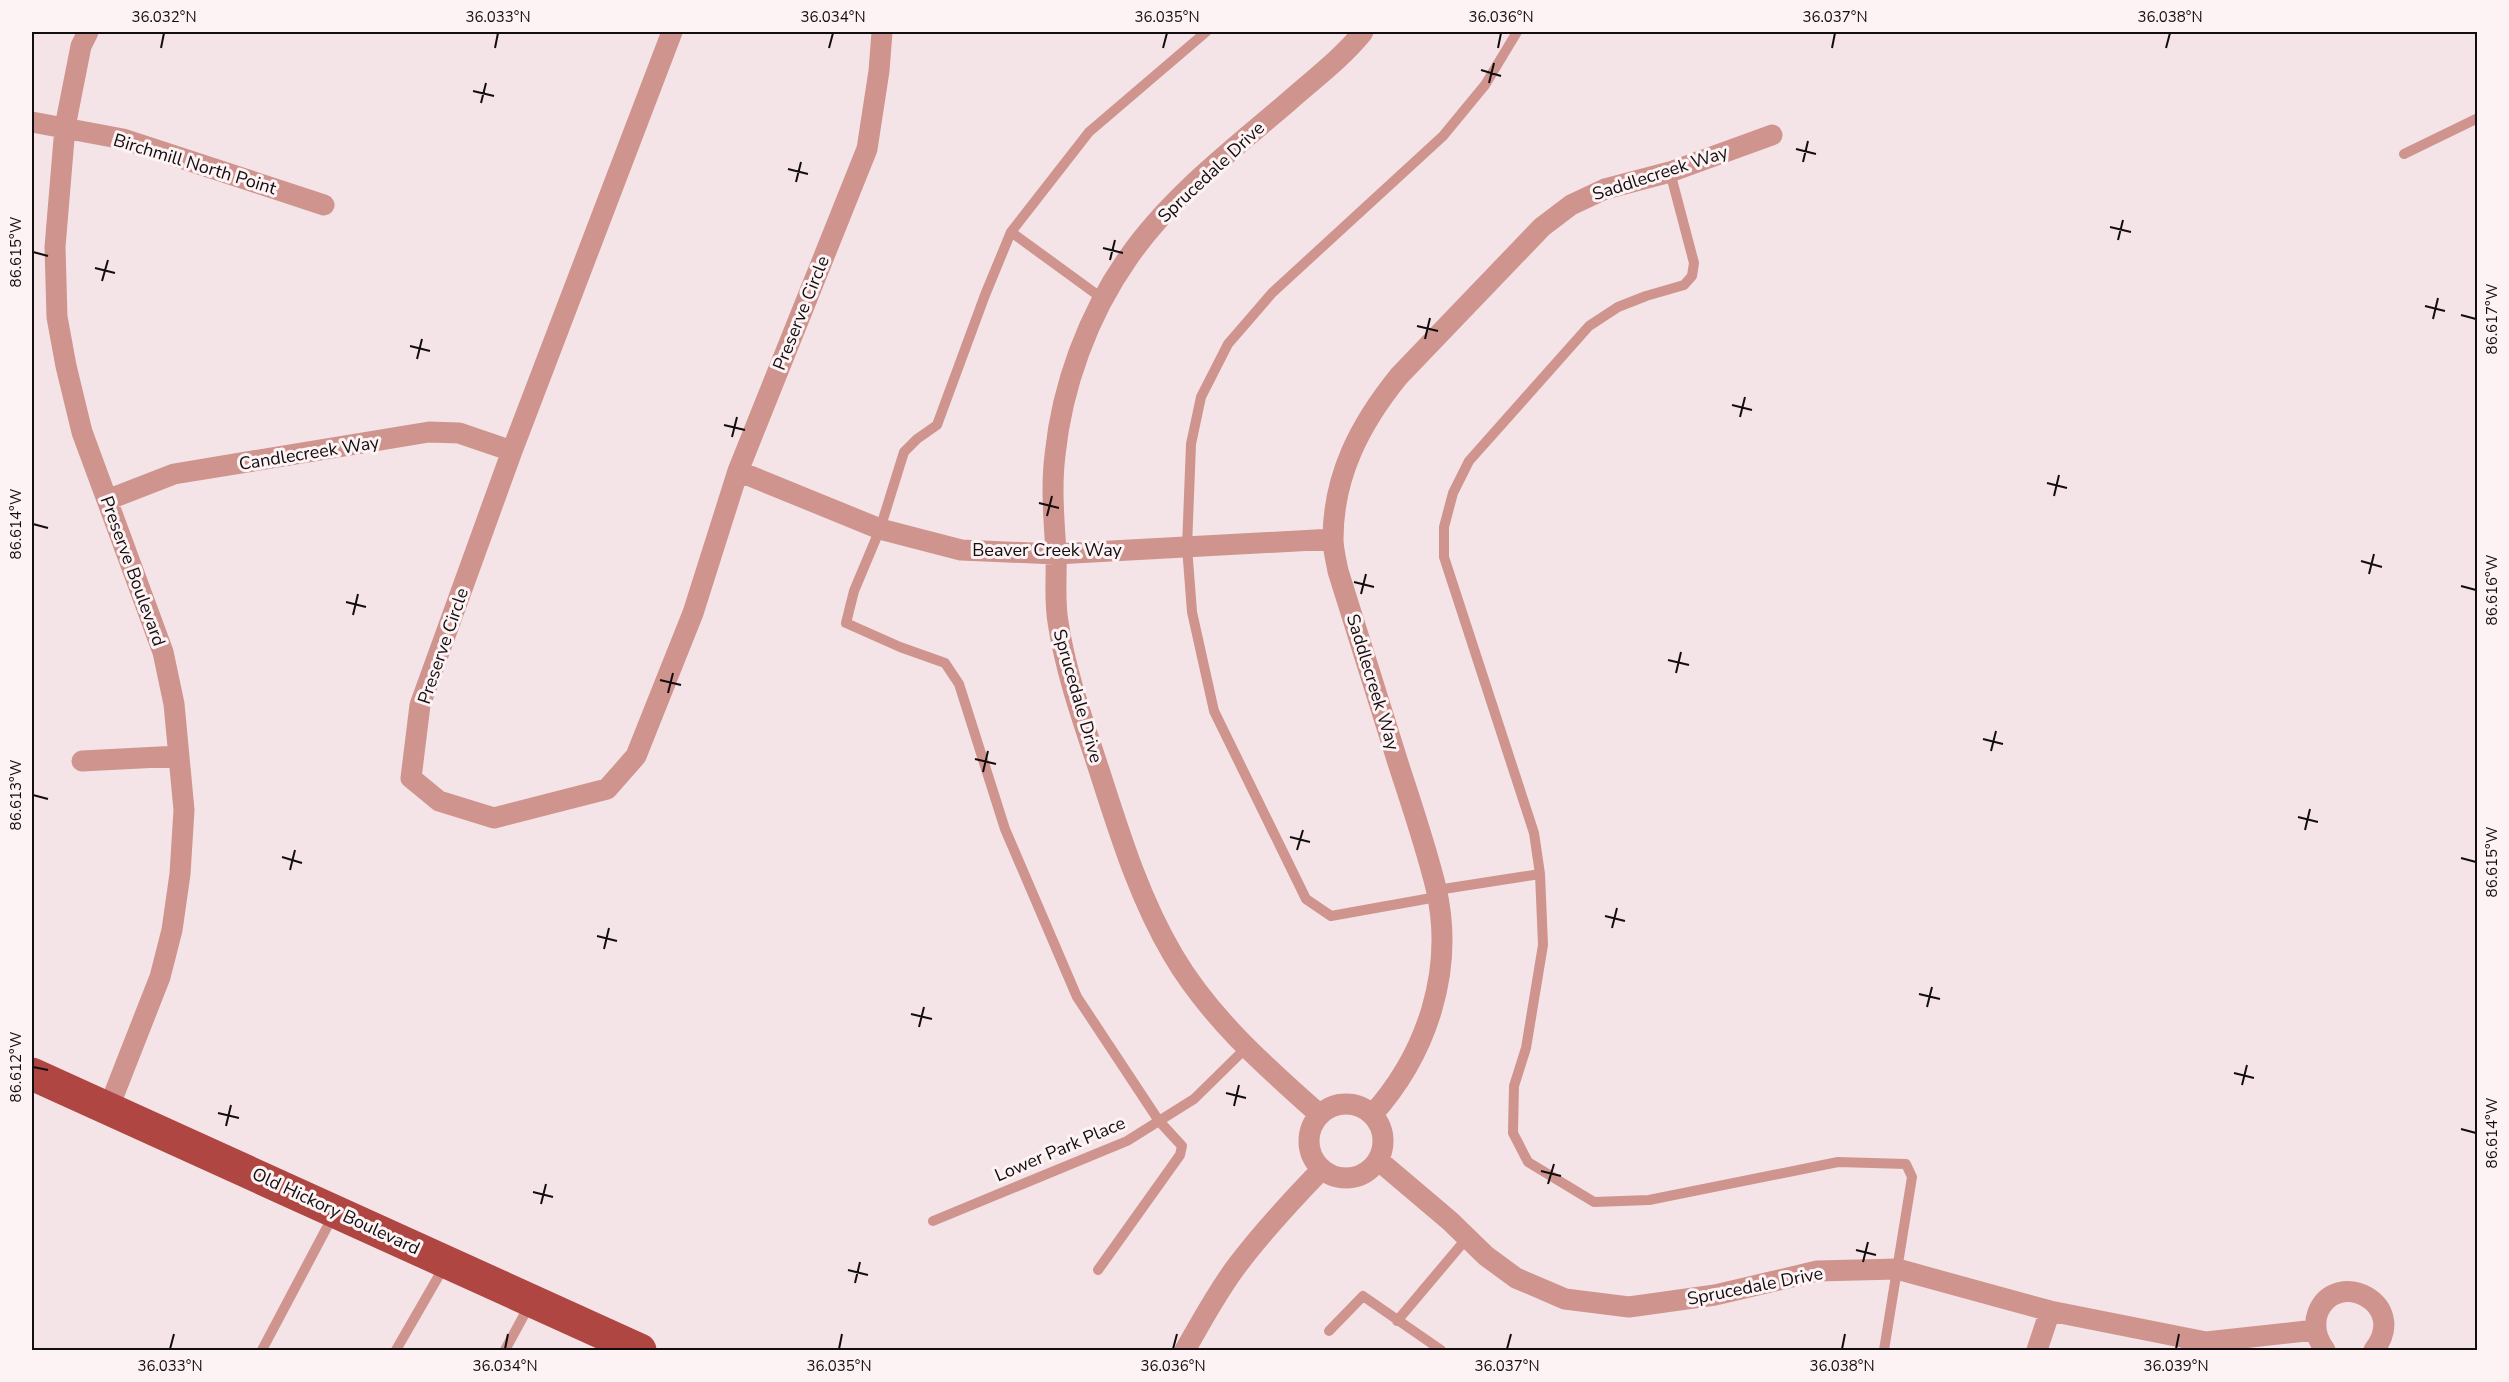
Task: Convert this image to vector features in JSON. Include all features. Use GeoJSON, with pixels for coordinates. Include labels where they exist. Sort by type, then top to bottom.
{"type":"FeatureCollection","features":[{"type":"Feature","properties":{"kind":"main road","name":"Old Hickory Boulevard"},"geometry":{"type":"LineString","coordinates":[[32,1074],[640,1350]]}},
{"type":"Feature","properties":{"kind":"street","name":"Preserve Boulevard"},"geometry":{"type":"LineString","coordinates":[[88,32],[81,46],[64,127],[55,248],[57,317],[82,432],[163,652],[174,704],[184,810],[180,874],[172,930],[160,977],[109,1107]]}},
{"type":"Feature","properties":{"kind":"street","name":"Preserve Circle"},"geometry":{"type":"LineString","coordinates":[[672,32],[512,451],[420,705],[411,778],[439,801],[494,818],[607,789],[636,756],[693,613],[738,471],[867,149],[879,71],[882,32]]}},
{"type":"Feature","properties":{"kind":"street","name":"Sprucedale Drive"},"geometry":{"type":"LineString","coordinates":[[1320,1115],[1247,1047],[1199,992],[1174,956],[1149,909],[1124,848],[1068,672],[1057,620],[1053,504],[1055,456],[1064,402],[1078,355],[1103,299],[1133,251],[1152,226],[1188,189],[1323,73],[1363,32]]}},
{"type":"Feature","properties":{"kind":"street","name":"Birchmill North Point"},"geometry":{"type":"LineString","coordinates":[[32,122],[123,139],[324,205]]}},
{"type":"Feature","properties":{"kind":"street","name":"Saddlecreek Way"},"geometry":{"type":"LineString","coordinates":[[1372,1115],[1389,1096],[1412,1062],[1428,1025],[1440,977],[1442,932],[1437,894],[1338,571],[1333,539],[1339,491],[1353,445],[1379,400],[1399,376],[1542,227],[1571,205],[1605,189],[1670,172],[1772,135]]}},
{"type":"Feature","properties":{"kind":"street","name":"Candlecreek Way"},"geometry":{"type":"LineString","coordinates":[[107,500],[174,474],[429,432],[459,433],[512,451]]}},
{"type":"Feature","properties":{"kind":"street","name":"Beaver Creek Way"},"geometry":{"type":"LineString","coordinates":[[738,471],[880,529],[961,550],[1056,554],[1333,539]]}},
{"type":"Feature","properties":{"kind":"street"},"geometry":{"type":"LineString","coordinates":[[82,762],[179,756]]}},
{"type":"Feature","properties":{"kind":"street"},"geometry":{"type":"LineString","coordinates":[[1343,1104],[1362,1107],[1372,1115],[1380,1126],[1383,1140],[1378,1160],[1368,1171],[1355,1177],[1341,1178],[1322,1169],[1313,1157],[1310,1143],[1312,1128],[1320,1115],[1330,1108],[1343,1104]]}},
{"type":"Feature","properties":{"kind":"street","name":"Sprucedale Drive"},"geometry":{"type":"LineString","coordinates":[[1378,1160],[1486,1256],[1516,1278],[1565,1299],[1629,1307],[1715,1295],[1817,1271],[1897,1269],[2050,1311],[2206,1342],[2315,1330]]}},
{"type":"Feature","properties":{"kind":"street"},"geometry":{"type":"LineString","coordinates":[[1185,1350],[1213,1300],[1238,1264],[1272,1222],[1322,1169]]}},
{"type":"Feature","properties":{"kind":"street"},"geometry":{"type":"LineString","coordinates":[[2325,1350],[2318,1341],[2315,1330],[2320,1308],[2338,1293],[2350,1291],[2361,1293],[2379,1308],[2384,1330],[2381,1341],[2374,1350]]}},
{"type":"Feature","properties":{"kind":"street"},"geometry":{"type":"LineString","coordinates":[[2037,1350],[2050,1311]]}},
{"type":"Feature","properties":{"kind":"lane"},"geometry":{"type":"LineString","coordinates":[[1098,1270],[1180,1155],[1182,1146],[1159,1121],[1077,997],[1005,829],[959,684],[945,663],[900,647],[846,623],[854,591],[880,529],[904,452],[917,439],[937,425],[1011,232],[1089,132],[1206,32]]}},
{"type":"Feature","properties":{"kind":"lane"},"geometry":{"type":"LineString","coordinates":[[1517,32],[1485,85],[1443,136],[1272,293],[1228,344],[1201,397],[1191,444],[1187,547],[1192,612],[1214,711],[1306,899],[1331,916],[1540,874]]}},
{"type":"Feature","properties":{"kind":"lane"},"geometry":{"type":"LineString","coordinates":[[2404,154],[2478,118]]}},
{"type":"Feature","properties":{"kind":"lane"},"geometry":{"type":"LineString","coordinates":[[1670,172],[1694,263],[1692,276],[1684,285],[1618,307],[1589,327],[1469,461],[1453,493],[1444,527],[1444,557],[1534,833],[1540,874],[1543,945],[1526,1048],[1514,1086],[1513,1133],[1528,1162],[1594,1202],[1649,1200],[1838,1162],[1906,1164],[1912,1177],[1884,1350]]}},
{"type":"Feature","properties":{"kind":"lane"},"geometry":{"type":"LineString","coordinates":[[1011,232],[1103,299]]}},
{"type":"Feature","properties":{"kind":"lane","name":"Lower Park Place"},"geometry":{"type":"LineString","coordinates":[[933,1221],[1127,1141],[1194,1099],[1247,1047]]}},
{"type":"Feature","properties":{"kind":"lane"},"geometry":{"type":"LineString","coordinates":[[262,1350],[335,1211]]}},
{"type":"Feature","properties":{"kind":"lane"},"geometry":{"type":"LineString","coordinates":[[1397,1321],[1467,1238]]}},
{"type":"Feature","properties":{"kind":"lane"},"geometry":{"type":"LineString","coordinates":[[396,1350],[446,1262]]}},
{"type":"Feature","properties":{"kind":"lane"},"geometry":{"type":"LineString","coordinates":[[1329,1331],[1363,1296],[1441,1350]]}},
{"type":"Feature","properties":{"kind":"lane"},"geometry":{"type":"LineString","coordinates":[[505,1350],[532,1301]]}}]}
